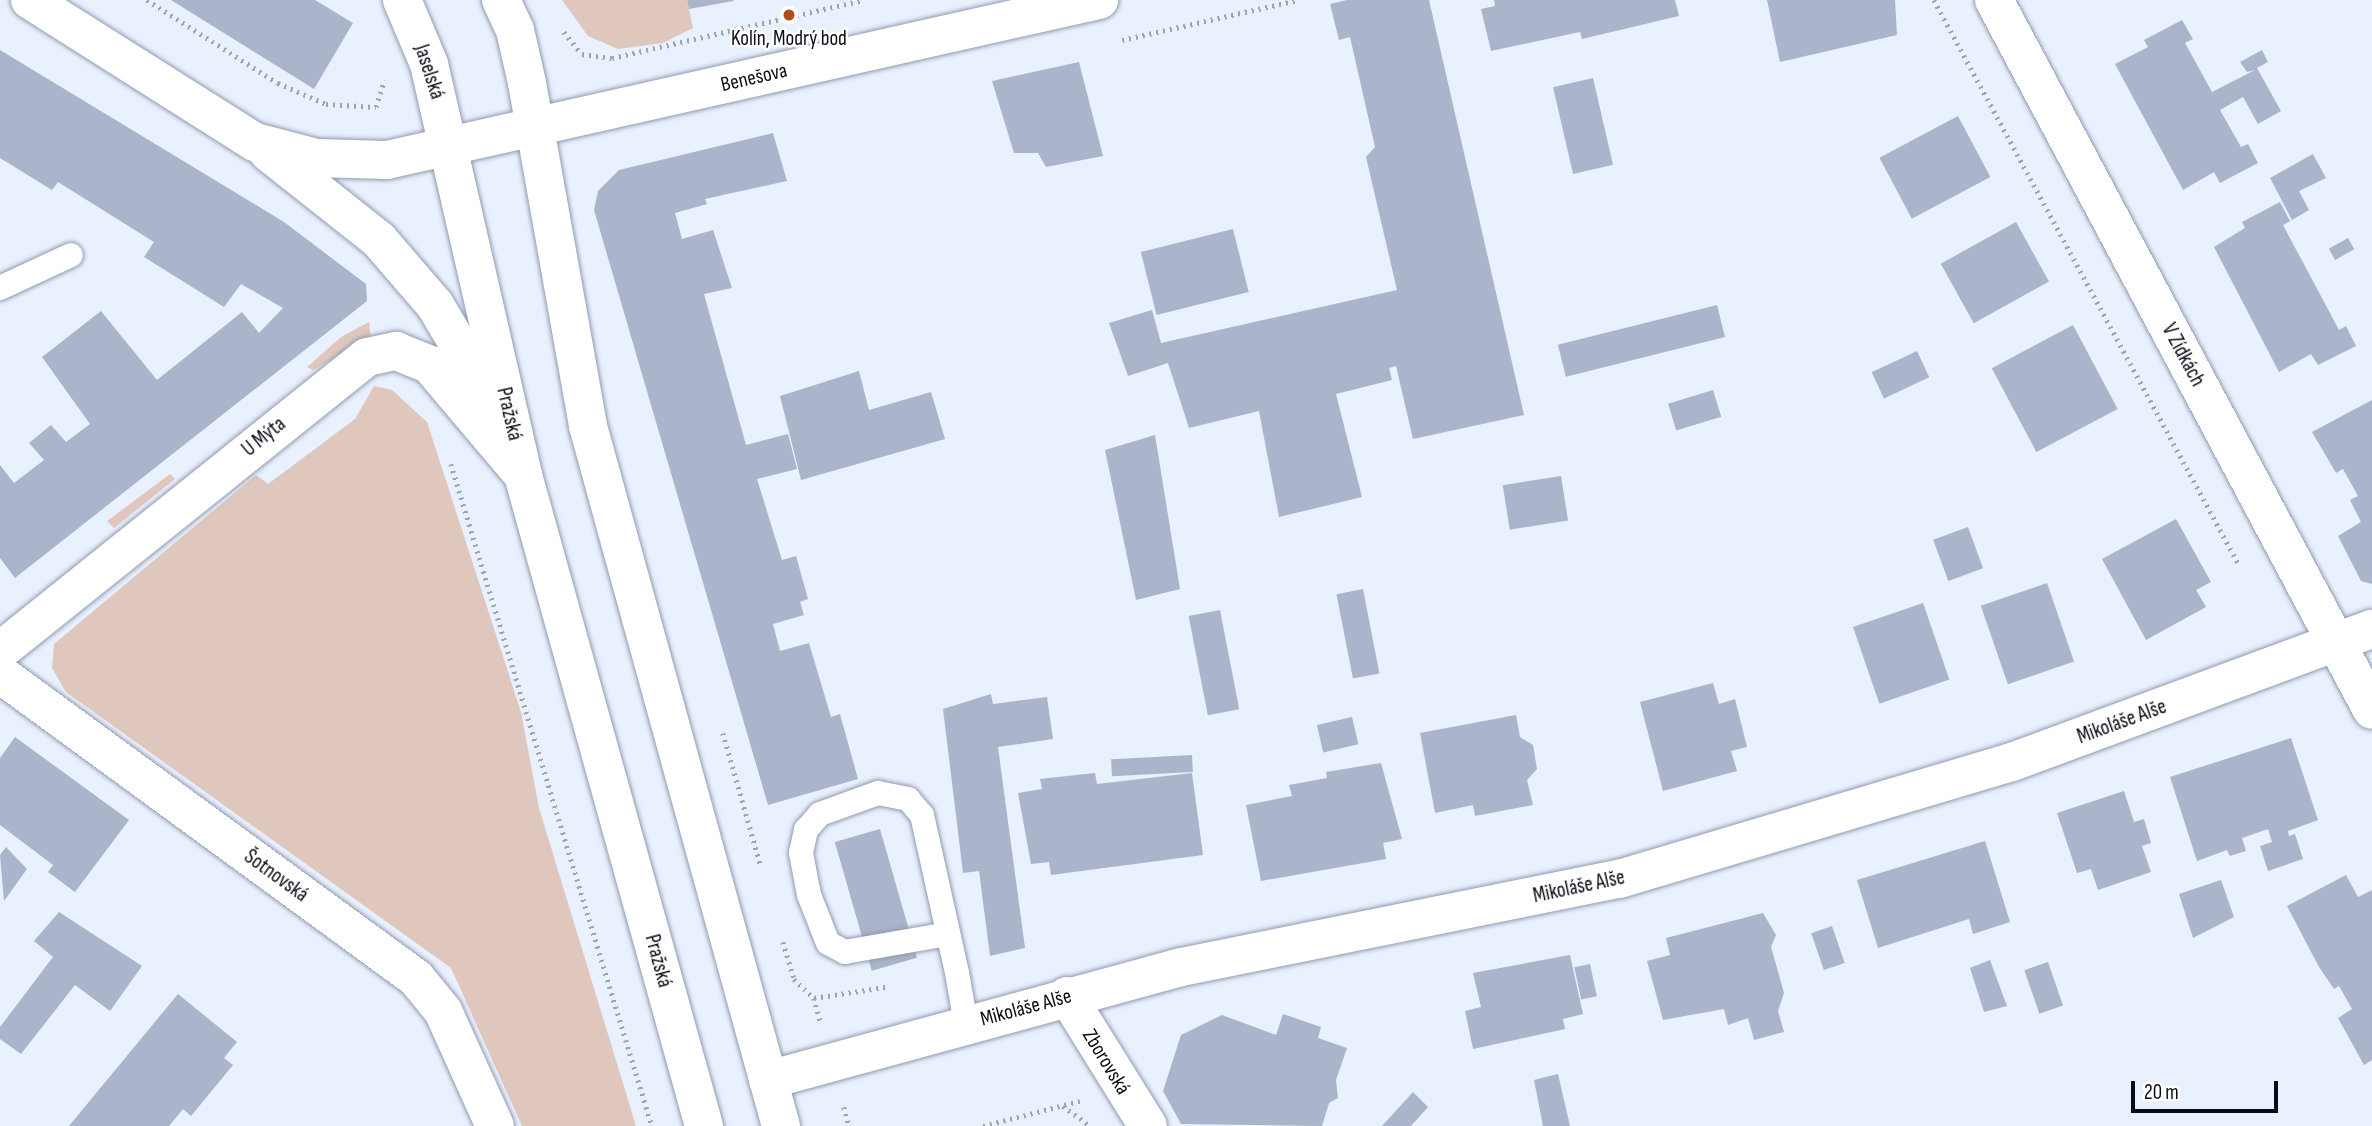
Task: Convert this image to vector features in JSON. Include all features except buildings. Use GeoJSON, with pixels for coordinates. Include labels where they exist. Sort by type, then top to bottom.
{"type":"FeatureCollection","features":[{"type":"Feature","properties":{"kind":"street"},"geometry":{"type":"LineString","coordinates":[[30,0],[255,142],[379,240],[435,306],[520,458]]}},
{"type":"Feature","properties":{"kind":"street","name":"Jaselská"},"geometry":{"type":"LineString","coordinates":[[402,0],[429,64],[450,146]]}},
{"type":"Feature","properties":{"kind":"street"},"geometry":{"type":"LineString","coordinates":[[501,0],[515,30],[588,426],[782,1126]]}},
{"type":"Feature","properties":{"kind":"street","name":"Benešova"},"geometry":{"type":"LineString","coordinates":[[450,146],[1099,0]]}},
{"type":"Feature","properties":{"kind":"street","name":"V Zídkách"},"geometry":{"type":"LineString","coordinates":[[1994,0],[2355,637],[2372,710]]}},
{"type":"Feature","properties":{"kind":"street"},"geometry":{"type":"LineString","coordinates":[[255,142],[317,158],[387,160],[450,146]]}},
{"type":"Feature","properties":{"kind":"street","name":"Pražská"},"geometry":{"type":"LineString","coordinates":[[450,146],[520,458],[704,1126]]}},
{"type":"Feature","properties":{"kind":"street","name":"U Mýta"},"geometry":{"type":"LineString","coordinates":[[0,651],[349,368],[367,357],[396,351],[430,365],[520,458]]}},
{"type":"Feature","properties":{"kind":"street","name":"Mikoláše Alše"},"geometry":{"type":"LineString","coordinates":[[768,1080],[1181,967],[1619,879],[2012,762],[2355,637]]}},
{"type":"Feature","properties":{"kind":"street","name":"Šotnovská"},"geometry":{"type":"LineString","coordinates":[[0,674],[416,978],[443,1011],[495,1126]]}},
{"type":"Feature","properties":{"kind":"street","name":"Zborovská"},"geometry":{"type":"LineString","coordinates":[[1068,996],[1122,1091],[1148,1126]]}},
{"type":"Feature","properties":{"kind":"lane"},"geometry":{"type":"LineString","coordinates":[[0,288],[71,255]]}},
{"type":"Feature","properties":{"kind":"lane"},"geometry":{"type":"LineString","coordinates":[[948,934],[845,952],[828,943],[809,895],[801,853],[806,830],[820,814],[848,801],[878,793],[908,799],[922,815],[948,934],[967,1024]]}},
{"type":"Feature","properties":{"kind":"path"},"geometry":{"type":"LineString","coordinates":[[147,0],[278,83],[326,104],[376,107],[385,77]]}},
{"type":"Feature","properties":{"kind":"path"},"geometry":{"type":"LineString","coordinates":[[561,27],[582,54],[612,58],[863,0]]}},
{"type":"Feature","properties":{"kind":"path"},"geometry":{"type":"LineString","coordinates":[[1934,0],[2242,570]]}},
{"type":"Feature","properties":{"kind":"path"},"geometry":{"type":"LineString","coordinates":[[448,455],[652,1126]]}},
{"type":"Feature","properties":{"kind":"path"},"geometry":{"type":"LineString","coordinates":[[719,719],[764,875]]}},
{"type":"Feature","properties":{"kind":"path"},"geometry":{"type":"LineString","coordinates":[[779,927],[794,979],[814,998]]}},
{"type":"Feature","properties":{"kind":"path"},"geometry":{"type":"LineString","coordinates":[[983,1126],[1122,1091]]}},
{"type":"Feature","properties":{"kind":"path"},"geometry":{"type":"LineString","coordinates":[[1062,1106],[1091,1126]]}},
{"type":"Feature","properties":{"kind":"shaded area"},"geometry":{"type":"Polygon","coordinates":[[[562,0],[687,0],[693,28],[663,43],[618,49],[588,36],[562,0]]]}},
{"type":"Feature","properties":{"kind":"shaded area"},"geometry":{"type":"Polygon","coordinates":[[[369,322],[371,337],[313,370],[307,367],[341,337],[369,322]]]}},
{"type":"Feature","properties":{"kind":"shaded area"},"geometry":{"type":"Polygon","coordinates":[[[374,386],[392,390],[427,422],[521,712],[539,808],[636,1126],[522,1126],[451,968],[66,692],[52,668],[54,644],[256,475],[268,484],[355,419],[374,386]]]}},
{"type":"Feature","properties":{"kind":"shaded area"},"geometry":{"type":"Polygon","coordinates":[[[170,474],[175,479],[114,528],[107,521],[170,474]]]}},
{"type":"Feature","properties":{"kind":"place","name":"Kolín, Modrý bod"},"geometry":{"type":"Point","coordinates":[789,15]}}]}
